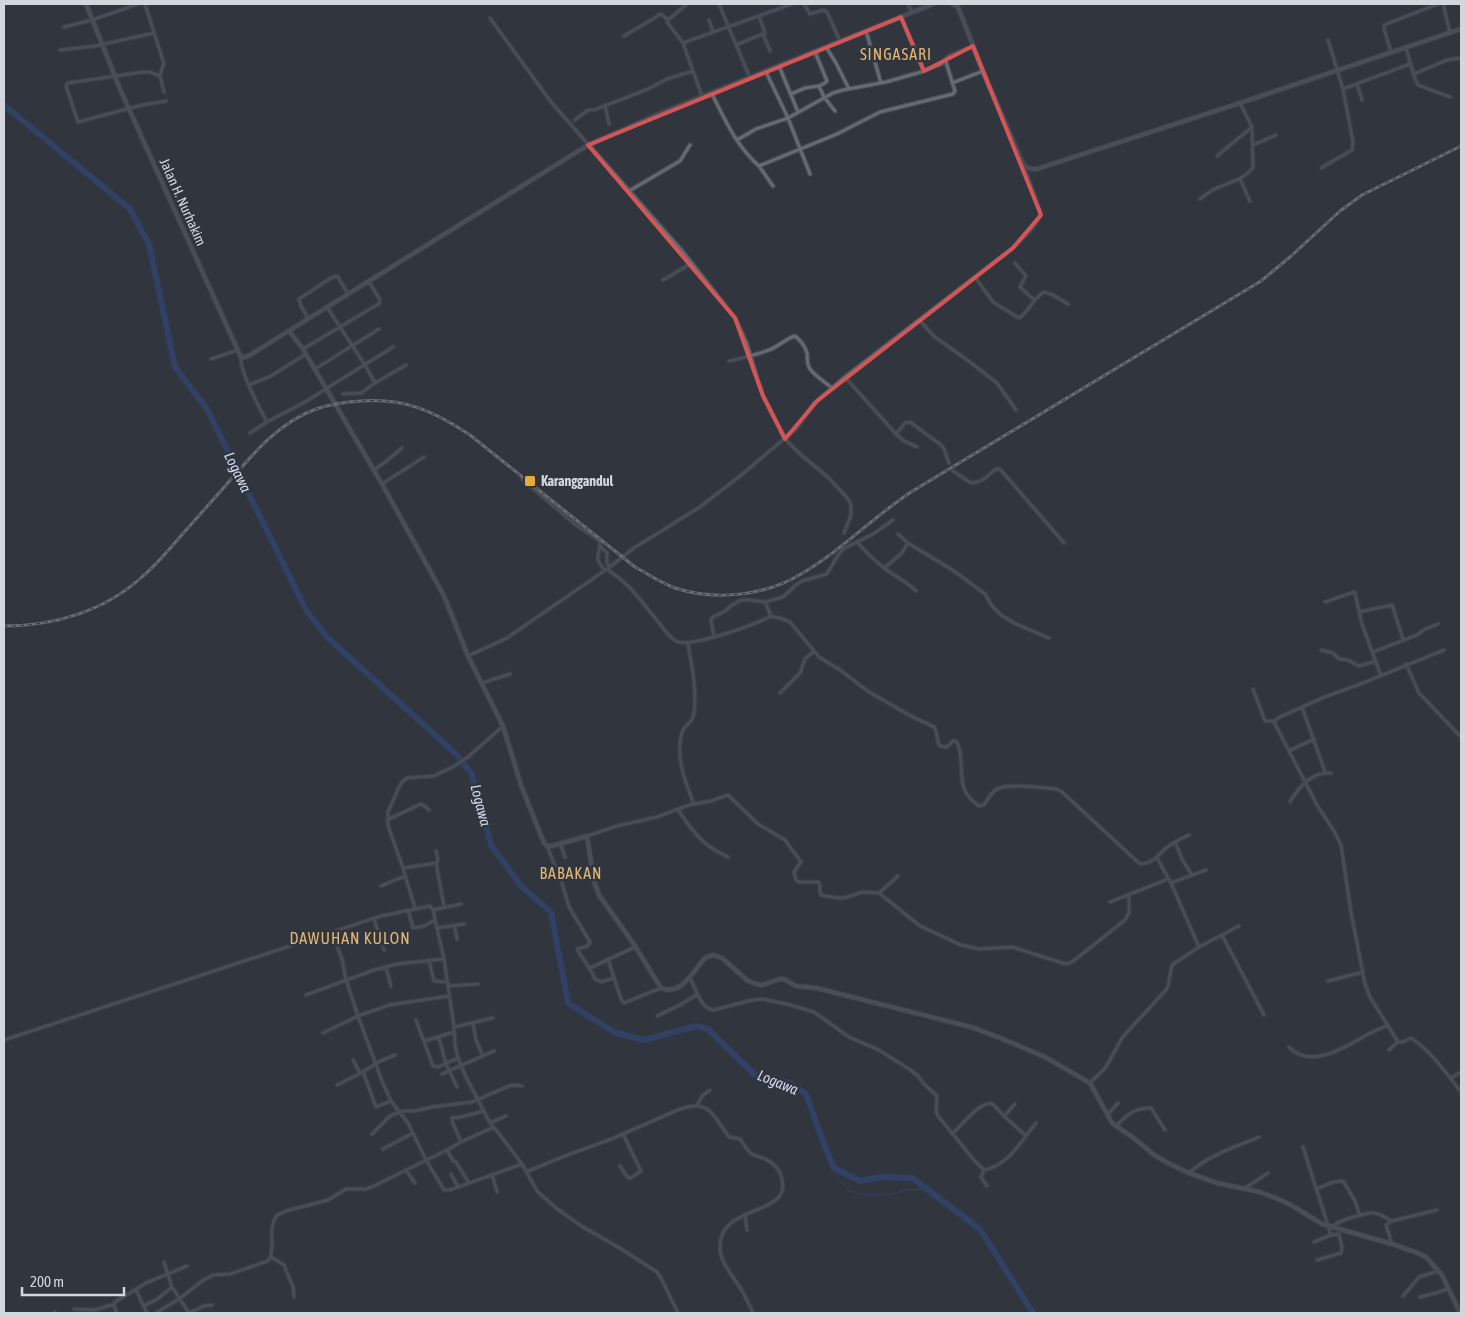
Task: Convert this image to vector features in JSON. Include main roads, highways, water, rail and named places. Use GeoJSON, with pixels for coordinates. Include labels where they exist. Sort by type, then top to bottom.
{"type":"FeatureCollection","features":[{"type":"Feature","properties":{"kind":"main road","name":"Jalan H. Nurhakim"},"geometry":{"type":"LineString","coordinates":[[86,4],[114,76],[241,357],[250,355],[290,332]]}},
{"type":"Feature","properties":{"kind":"main road"},"geometry":{"type":"LineString","coordinates":[[933,4],[588,145],[327,307],[290,332],[306,354],[439,586],[468,656],[503,726],[521,786],[544,843],[547,846],[552,846],[587,836],[597,890],[661,988],[668,990],[676,988],[683,984],[705,958],[717,956],[756,984],[762,985],[784,978],[796,986],[816,988],[970,1027],[998,1037],[1045,1057],[1090,1083],[1107,1115],[1116,1126],[1166,1162],[1217,1183],[1260,1192],[1278,1199],[1322,1224],[1333,1228],[1418,1252],[1440,1270],[1460,1313]]}},
{"type":"Feature","properties":{"kind":"main road"},"geometry":{"type":"LineString","coordinates":[[954,4],[958,7],[1024,166],[1031,169],[1037,169],[1240,103],[1461,29]]}},
{"type":"Feature","properties":{"kind":"waterway"},"geometry":{"type":"LineString","coordinates":[[779,4],[785,14]]}},
{"type":"Feature","properties":{"kind":"waterway","name":"Logawa"},"geometry":{"type":"LineString","coordinates":[[4,105],[130,209],[149,244],[175,367],[207,409],[306,610],[327,637],[456,754],[472,774],[491,845],[521,886],[551,912],[568,1003],[614,1032],[644,1040],[696,1026],[708,1029],[755,1075],[790,1083],[806,1094],[834,1168],[860,1181],[882,1177],[912,1178],[980,1229],[1033,1313]]}},
{"type":"Feature","properties":{"kind":"waterway"},"geometry":{"type":"LineString","coordinates":[[834,1168],[839,1179],[849,1191],[860,1194],[889,1195],[904,1190],[926,1189]]}},
{"type":"Feature","properties":{"kind":"tunnel"},"geometry":{"type":"LineString","coordinates":[[949,463],[953,471]]}},
{"type":"Feature","properties":{"kind":"railway"},"geometry":{"type":"LineString","coordinates":[[4,626],[42,623],[60,619],[78,614],[112,599],[157,563],[246,462],[278,431],[290,422],[316,409],[361,401],[405,404],[444,419],[470,435],[635,567],[670,586],[690,592],[723,595],[756,592],[772,587],[816,565],[911,492],[1261,281],[1340,211],[1362,195],[1461,146]]}},
{"type":"Feature","properties":{"kind":"place","name":"Karanggandul"},"geometry":{"type":"Point","coordinates":[530,481]}},
{"type":"Feature","properties":{"kind":"district","name":"SINGASARI"},"geometry":{"type":"Point","coordinates":[896,54]}},
{"type":"Feature","properties":{"kind":"district","name":"BABAKAN"},"geometry":{"type":"Point","coordinates":[571,873]}},
{"type":"Feature","properties":{"kind":"district","name":"DAWUHAN KULON"},"geometry":{"type":"Point","coordinates":[350,938]}}]}
